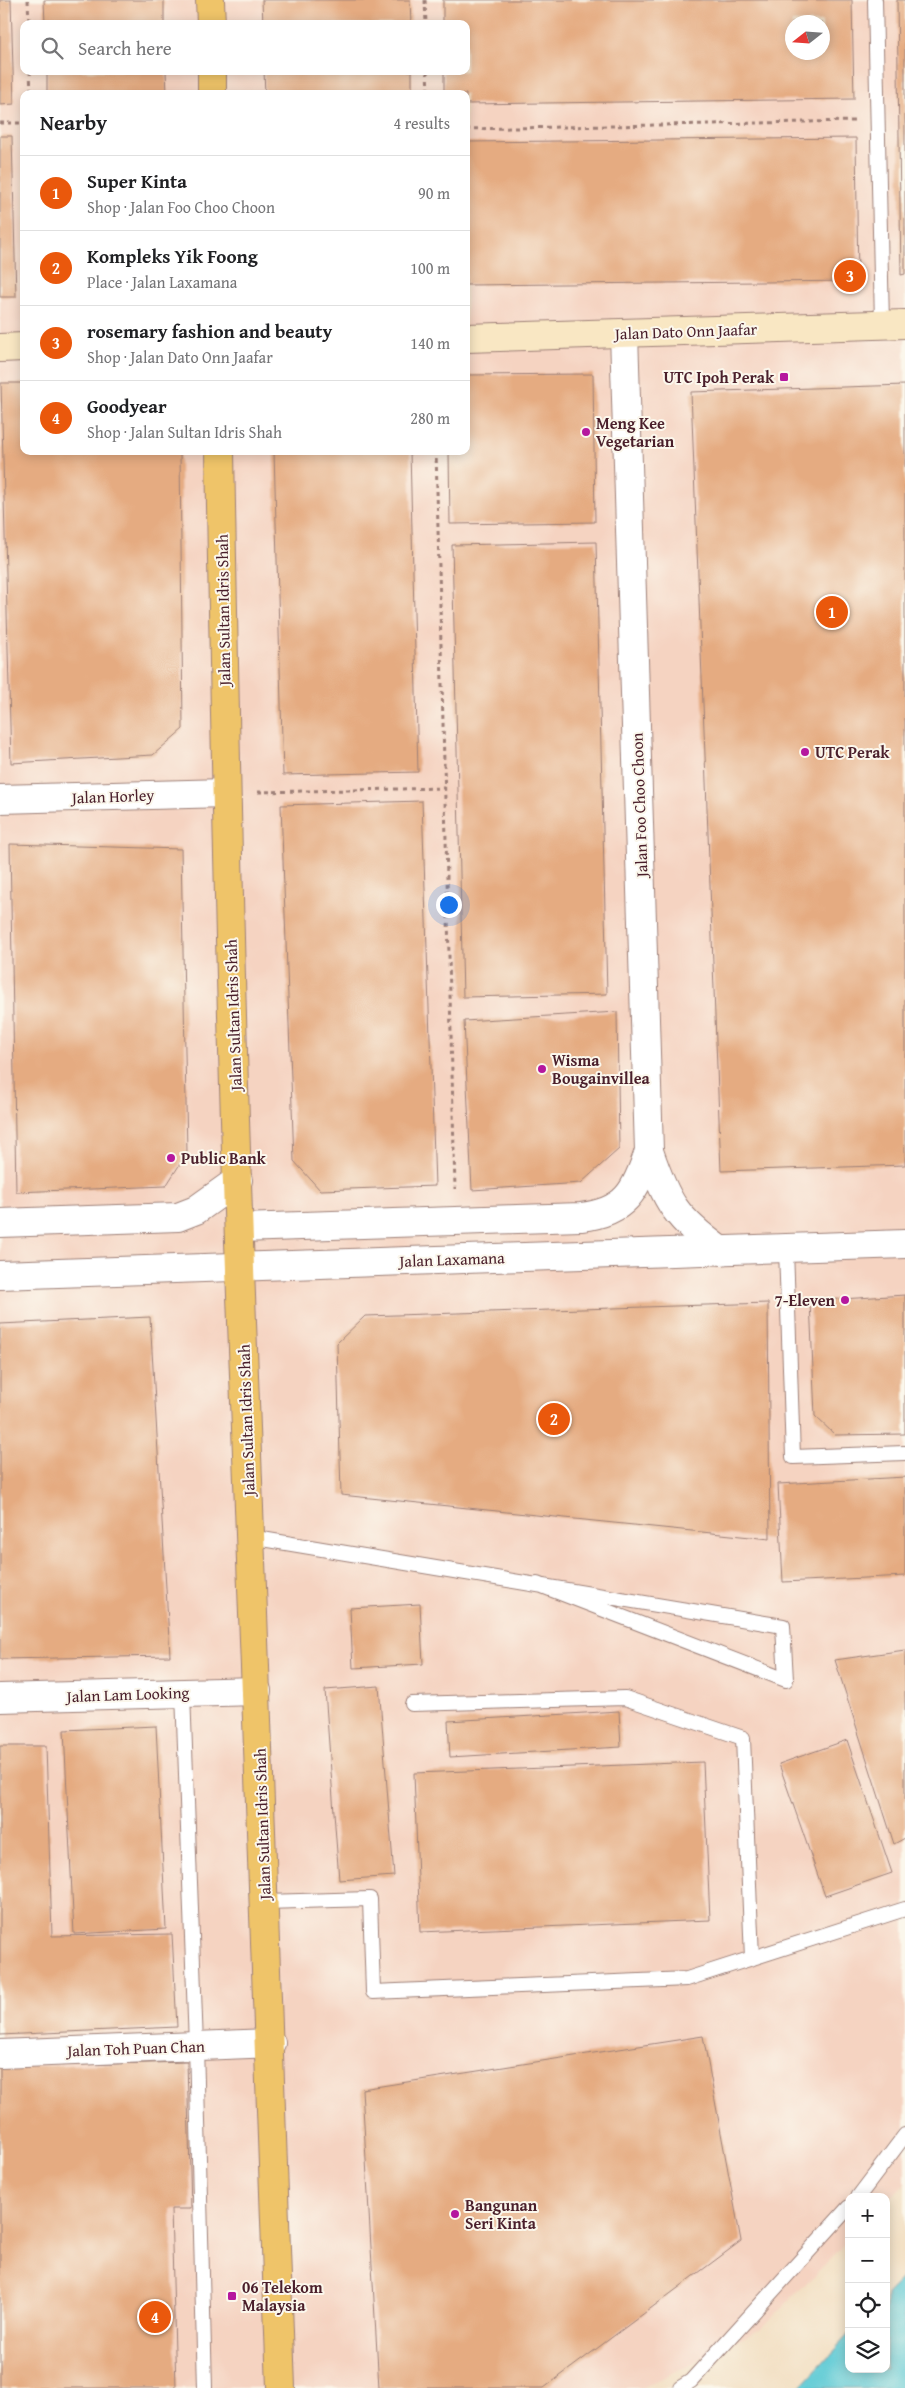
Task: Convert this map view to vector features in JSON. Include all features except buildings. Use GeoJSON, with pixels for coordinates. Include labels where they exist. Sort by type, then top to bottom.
{"type":"FeatureCollection","features":[{"type":"Feature","properties":{"kind":"highway"},"geometry":{"type":"LineString","coordinates":[[210,0],[211,20]]}},
{"type":"Feature","properties":{"kind":"highway"},"geometry":{"type":"LineString","coordinates":[[212,75],[212,90]]}},
{"type":"Feature","properties":{"kind":"highway","name":"Jalan Sultan Idris Shah"},"geometry":{"type":"LineString","coordinates":[[220,455],[226,793],[240,1266],[271,2042],[281,2388]]}},
{"type":"Feature","properties":{"kind":"main road","name":"Jalan Dato Onn Jaafar"},"geometry":{"type":"LineString","coordinates":[[470,338],[893,324]]}},
{"type":"Feature","properties":{"kind":"main road"},"geometry":{"type":"LineString","coordinates":[[0,348],[20,347]]}},
{"type":"Feature","properties":{"kind":"street","name":"Jalan Foo Choo Choon"},"geometry":{"type":"LineString","coordinates":[[624,332],[649,1151],[659,1180],[673,1208],[690,1228],[721,1250]]}},
{"type":"Feature","properties":{"kind":"street","name":"Jalan Horley"},"geometry":{"type":"LineString","coordinates":[[0,799],[226,793]]}},
{"type":"Feature","properties":{"kind":"street"},"geometry":{"type":"LineString","coordinates":[[239,1228],[601,1215],[622,1203],[639,1181],[649,1151]]}},
{"type":"Feature","properties":{"kind":"street"},"geometry":{"type":"LineString","coordinates":[[0,1223],[178,1217],[196,1210],[238,1180]]}},
{"type":"Feature","properties":{"kind":"street","name":"Jalan Laxamana"},"geometry":{"type":"LineString","coordinates":[[0,1275],[905,1244]]}},
{"type":"Feature","properties":{"kind":"street","name":"Jalan Lam Looking"},"geometry":{"type":"LineString","coordinates":[[0,1698],[257,1691]]}},
{"type":"Feature","properties":{"kind":"street","name":"Jalan Toh Puan Chan"},"geometry":{"type":"LineString","coordinates":[[0,2054],[271,2042]]}},
{"type":"Feature","properties":{"kind":"lane"},"geometry":{"type":"LineString","coordinates":[[875,0],[877,120],[893,324]]}},
{"type":"Feature","properties":{"kind":"lane"},"geometry":{"type":"LineString","coordinates":[[786,1249],[793,1457],[905,1453]]}},
{"type":"Feature","properties":{"kind":"lane"},"geometry":{"type":"LineString","coordinates":[[250,1537],[537,1584],[783,1626],[786,1680],[537,1584]]}},
{"type":"Feature","properties":{"kind":"lane"},"geometry":{"type":"LineString","coordinates":[[183,1693],[196,2046],[205,2388]]}},
{"type":"Feature","properties":{"kind":"lane"},"geometry":{"type":"LineString","coordinates":[[412,1704],[626,1698],[743,1738],[752,1958]]}},
{"type":"Feature","properties":{"kind":"lane"},"geometry":{"type":"LineString","coordinates":[[265,1902],[370,1899],[372,1992],[687,1980],[905,1909]]}},
{"type":"Feature","properties":{"kind":"lane"},"geometry":{"type":"LineString","coordinates":[[861,2193],[905,2135]]}},
{"type":"Feature","properties":{"kind":"lane"},"geometry":{"type":"LineString","coordinates":[[680,2388],[691,2381],[845,2211]]}},
{"type":"Feature","properties":{"kind":"path"},"geometry":{"type":"LineString","coordinates":[[28,0],[29,20]]}},
{"type":"Feature","properties":{"kind":"path"},"geometry":{"type":"LineString","coordinates":[[425,0],[426,20]]}},
{"type":"Feature","properties":{"kind":"path"},"geometry":{"type":"LineString","coordinates":[[30,75],[30,90]]}},
{"type":"Feature","properties":{"kind":"path"},"geometry":{"type":"LineString","coordinates":[[427,75],[428,90]]}},
{"type":"Feature","properties":{"kind":"path"},"geometry":{"type":"LineString","coordinates":[[470,129],[877,120]]}},
{"type":"Feature","properties":{"kind":"path"},"geometry":{"type":"LineString","coordinates":[[0,123],[20,123]]}},
{"type":"Feature","properties":{"kind":"path"},"geometry":{"type":"LineString","coordinates":[[436,455],[455,1220]]}},
{"type":"Feature","properties":{"kind":"path"},"geometry":{"type":"LineString","coordinates":[[226,793],[445,788]]}},
{"type":"Feature","properties":{"kind":"shaded area"},"geometry":{"type":"Polygon","coordinates":[[[0,0],[905,0],[905,2184],[890,2199],[890,2193],[845,2193],[845,2244],[761,2329],[642,2388],[0,2388],[0,0]]]}},
{"type":"Feature","properties":{"kind":"water"},"geometry":{"type":"Polygon","coordinates":[[[905,2276],[905,2388],[799,2388],[845,2338],[845,2373],[890,2373],[890,2291],[905,2276]]]}},
{"type":"Feature","properties":{"kind":"place","name":"rosemary fashion and beauty"},"geometry":{"type":"Point","coordinates":[850,276]}},
{"type":"Feature","properties":{"kind":"place","name":"UTC Ipoh Perak"},"geometry":{"type":"Point","coordinates":[784,377]}},
{"type":"Feature","properties":{"kind":"place","name":"Meng Kee Vegetarian"},"geometry":{"type":"Point","coordinates":[586,432]}},
{"type":"Feature","properties":{"kind":"place","name":"Super Kinta"},"geometry":{"type":"Point","coordinates":[832,612]}},
{"type":"Feature","properties":{"kind":"place","name":"UTC Perak"},"geometry":{"type":"Point","coordinates":[805,752]}},
{"type":"Feature","properties":{"kind":"place","name":"Wisma Bougainvillea"},"geometry":{"type":"Point","coordinates":[542,1069]}},
{"type":"Feature","properties":{"kind":"place","name":"Public Bank"},"geometry":{"type":"Point","coordinates":[171,1158]}},
{"type":"Feature","properties":{"kind":"place","name":"7-Eleven"},"geometry":{"type":"Point","coordinates":[845,1300]}},
{"type":"Feature","properties":{"kind":"place","name":"Kompleks Yik Foong"},"geometry":{"type":"Point","coordinates":[554,1419]}},
{"type":"Feature","properties":{"kind":"place","name":"Bangunan Seri Kinta"},"geometry":{"type":"Point","coordinates":[455,2214]}},
{"type":"Feature","properties":{"kind":"place","name":"06 Telekom Malaysia"},"geometry":{"type":"Point","coordinates":[232,2296]}},
{"type":"Feature","properties":{"kind":"place","name":"Goodyear"},"geometry":{"type":"Point","coordinates":[155,2317]}}]}
